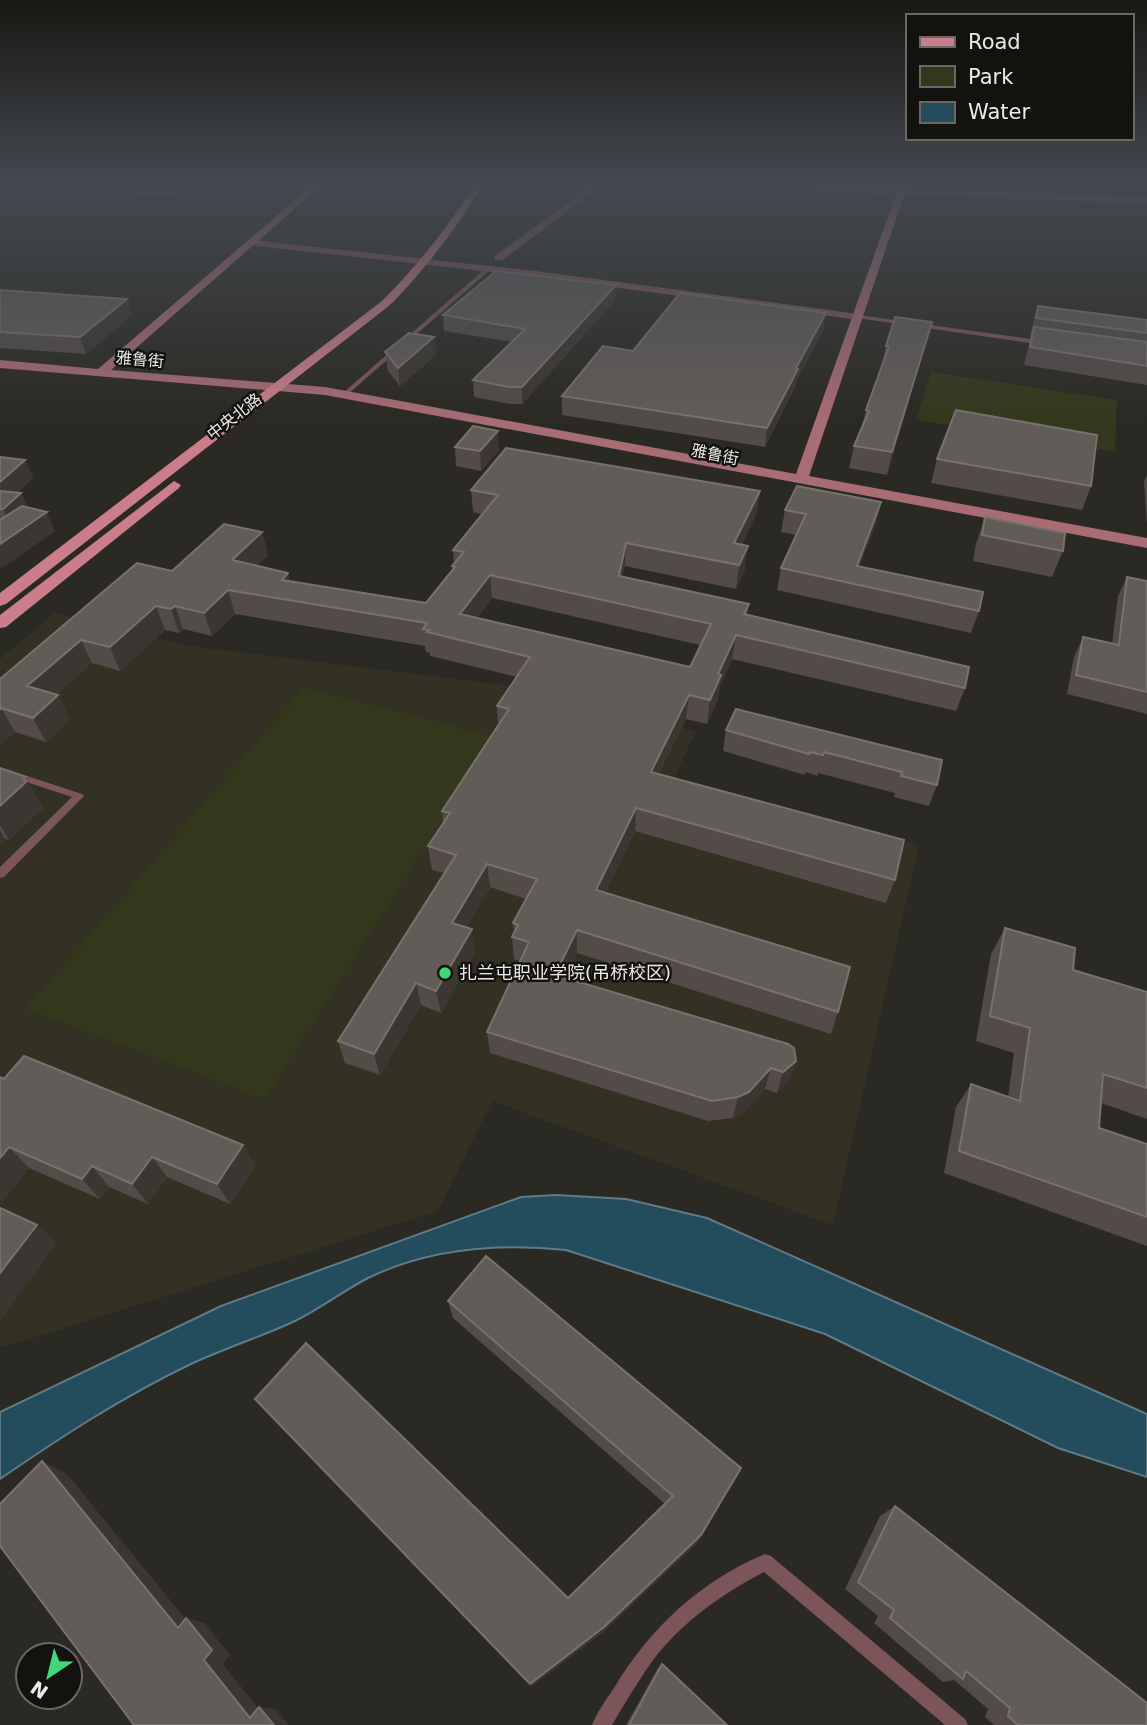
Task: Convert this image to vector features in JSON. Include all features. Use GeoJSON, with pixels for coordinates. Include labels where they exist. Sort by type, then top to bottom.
{"type":"FeatureCollection","features":[{"type":"Feature","properties":{"kind":"main road","name":"中央北路"},"geometry":{"type":"LineString","coordinates":[[0,601],[386,303],[422,264]]}},
{"type":"Feature","properties":{"kind":"main road","name":"中央北路"},"geometry":{"type":"LineString","coordinates":[[214,454],[402,305],[438,264]]}},
{"type":"Feature","properties":{"kind":"main road"},"geometry":{"type":"LineString","coordinates":[[0,623],[181,480]]}},
{"type":"Feature","properties":{"kind":"street"},"geometry":{"type":"LineString","coordinates":[[99,374],[227,264]]}},
{"type":"Feature","properties":{"kind":"street"},"geometry":{"type":"LineString","coordinates":[[442,264],[859,317]]}},
{"type":"Feature","properties":{"kind":"street"},"geometry":{"type":"LineString","coordinates":[[801,478],[877,264]]}},
{"type":"Feature","properties":{"kind":"street","name":"雅鲁街"},"geometry":{"type":"LineString","coordinates":[[0,364],[345,394],[1147,543]]}},
{"type":"Feature","properties":{"kind":"street","name":"雅鲁街"},"geometry":{"type":"LineString","coordinates":[[295,390],[1147,553]]}},
{"type":"Feature","properties":{"kind":"lane"},"geometry":{"type":"LineString","coordinates":[[345,394],[488,269]]}},
{"type":"Feature","properties":{"kind":"lane"},"geometry":{"type":"LineString","coordinates":[[859,317],[1055,344]]}},
{"type":"Feature","properties":{"kind":"lane"},"geometry":{"type":"LineString","coordinates":[[0,782],[9,773],[79,796],[0,874]]}},
{"type":"Feature","properties":{"kind":"lane"},"geometry":{"type":"LineString","coordinates":[[601,1725],[648,1652],[672,1626],[697,1602],[730,1580],[765,1562],[959,1725]]}},
{"type":"Feature","properties":{"kind":"shaded area","name":"扎兰屯职业学院(吊桥校区)"},"geometry":{"type":"Polygon","coordinates":[[[55,613],[189,646],[529,688],[696,731],[674,779],[919,845],[833,1225],[492,1101],[438,1211],[0,1348],[0,659],[55,613]]]}},
{"type":"Feature","properties":{"kind":"green space"},"geometry":{"type":"Polygon","coordinates":[[[931,372],[1117,400],[1115,452],[916,420],[931,372]]]}},
{"type":"Feature","properties":{"kind":"green space"},"geometry":{"type":"Polygon","coordinates":[[[304,687],[496,737],[265,1099],[25,1009],[304,687]]]}},
{"type":"Feature","properties":{"kind":"water"},"geometry":{"type":"Polygon","coordinates":[[[556,1195],[626,1199],[707,1218],[1147,1414],[1147,1477],[1058,1448],[825,1334],[566,1250],[516,1247],[440,1254],[368,1278],[295,1321],[166,1376],[117,1403],[0,1479],[0,1412],[221,1306],[521,1197],[556,1195]]]}},
{"type":"Feature","properties":{"kind":"building"},"geometry":{"type":"Polygon","coordinates":[[[496,271],[616,285],[522,387],[509,387],[473,380],[525,329],[443,315],[496,271]]]}},
{"type":"Feature","properties":{"kind":"building"},"geometry":{"type":"Polygon","coordinates":[[[0,290],[127,299],[80,337],[0,332],[0,290]]]}},
{"type":"Feature","properties":{"kind":"building"},"geometry":{"type":"Polygon","coordinates":[[[680,293],[826,313],[767,428],[562,396],[603,346],[633,351],[680,293]]]}},
{"type":"Feature","properties":{"kind":"building"},"geometry":{"type":"Polygon","coordinates":[[[1038,306],[1147,320],[1147,333],[1036,318],[1038,306]]]}},
{"type":"Feature","properties":{"kind":"building"},"geometry":{"type":"Polygon","coordinates":[[[895,317],[932,322],[892,452],[854,446],[869,411],[866,410],[889,346],[886,346],[895,317]]]}},
{"type":"Feature","properties":{"kind":"building"},"geometry":{"type":"Polygon","coordinates":[[[1034,327],[1147,342],[1147,366],[1030,347],[1034,327]]]}},
{"type":"Feature","properties":{"kind":"building"},"geometry":{"type":"Polygon","coordinates":[[[409,333],[434,337],[398,368],[385,352],[409,333]]]}},
{"type":"Feature","properties":{"kind":"building"},"geometry":{"type":"Polygon","coordinates":[[[956,410],[1097,435],[1091,486],[937,459],[956,410]]]}},
{"type":"Feature","properties":{"kind":"building"},"geometry":{"type":"Polygon","coordinates":[[[473,426],[498,431],[480,451],[455,447],[473,426]]]}},
{"type":"Feature","properties":{"kind":"building"},"geometry":{"type":"Polygon","coordinates":[[[506,448],[760,491],[734,543],[748,546],[739,565],[626,543],[619,576],[749,604],[744,614],[969,667],[965,688],[736,635],[718,674],[721,675],[710,700],[689,695],[651,772],[904,840],[895,880],[636,808],[596,890],[850,967],[838,1012],[577,930],[555,975],[794,1048],[796,1061],[783,1072],[771,1068],[749,1092],[738,1097],[712,1101],[487,1032],[529,942],[512,937],[518,925],[513,923],[537,879],[487,864],[452,923],[472,929],[436,991],[416,983],[374,1054],[338,1041],[456,855],[428,846],[450,813],[442,811],[509,709],[497,706],[530,657],[427,632],[429,630],[423,629],[427,623],[228,590],[204,613],[175,606],[171,609],[156,606],[110,647],[81,640],[27,686],[58,695],[33,718],[1,708],[0,710],[0,679],[137,563],[172,571],[224,524],[262,532],[232,560],[288,573],[282,580],[426,603],[464,552],[453,550],[498,495],[471,490],[506,448]],[[490,575],[460,614],[690,667],[711,624],[490,575]]]}},
{"type":"Feature","properties":{"kind":"building"},"geometry":{"type":"Polygon","coordinates":[[[0,457],[25,460],[0,482],[0,457]]]}},
{"type":"Feature","properties":{"kind":"building"},"geometry":{"type":"Polygon","coordinates":[[[797,486],[881,502],[857,566],[983,592],[979,611],[781,568],[806,514],[785,510],[797,486]]]}},
{"type":"Feature","properties":{"kind":"building"},"geometry":{"type":"Polygon","coordinates":[[[0,491],[21,493],[0,509],[0,491]]]}},
{"type":"Feature","properties":{"kind":"building"},"geometry":{"type":"Polygon","coordinates":[[[22,506],[47,512],[0,544],[0,520],[22,506]]]}},
{"type":"Feature","properties":{"kind":"building"},"geometry":{"type":"Polygon","coordinates":[[[985,517],[1065,533],[1063,551],[982,535],[985,517]]]}},
{"type":"Feature","properties":{"kind":"building"},"geometry":{"type":"Polygon","coordinates":[[[1127,577],[1147,581],[1147,692],[1076,675],[1083,637],[1119,645],[1127,577]]]}},
{"type":"Feature","properties":{"kind":"building"},"geometry":{"type":"Polygon","coordinates":[[[736,709],[942,760],[937,785],[901,776],[902,772],[824,752],[823,755],[809,754],[726,730],[736,709]]]}},
{"type":"Feature","properties":{"kind":"building"},"geometry":{"type":"Polygon","coordinates":[[[0,768],[26,777],[23,779],[27,781],[0,806],[0,768]]]}},
{"type":"Feature","properties":{"kind":"building"},"geometry":{"type":"Polygon","coordinates":[[[1005,928],[1075,948],[1073,970],[1147,992],[1147,1088],[1103,1074],[1099,1128],[1147,1144],[1147,1217],[959,1151],[971,1084],[1020,1101],[1030,1028],[990,1016],[1005,928]]]}},
{"type":"Feature","properties":{"kind":"building"},"geometry":{"type":"Polygon","coordinates":[[[24,1056],[243,1145],[217,1184],[152,1157],[132,1184],[92,1166],[82,1179],[9,1147],[0,1158],[0,1077],[4,1079],[24,1056]]]}},
{"type":"Feature","properties":{"kind":"building"},"geometry":{"type":"Polygon","coordinates":[[[0,1208],[37,1225],[0,1273],[0,1208]]]}},
{"type":"Feature","properties":{"kind":"building"},"geometry":{"type":"Polygon","coordinates":[[[486,1256],[741,1468],[701,1535],[604,1627],[530,1684],[255,1399],[306,1343],[568,1598],[673,1496],[448,1301],[486,1256]]]}},
{"type":"Feature","properties":{"kind":"building"},"geometry":{"type":"Polygon","coordinates":[[[42,1461],[178,1628],[186,1618],[212,1650],[204,1660],[250,1718],[259,1707],[274,1725],[134,1725],[84,1658],[84,1641],[71,1641],[0,1546],[0,1504],[42,1461]]]}},
{"type":"Feature","properties":{"kind":"building"},"geometry":{"type":"Polygon","coordinates":[[[895,1506],[1147,1703],[1147,1725],[1018,1725],[1008,1716],[1010,1708],[966,1671],[963,1679],[890,1618],[894,1610],[858,1582],[895,1506]]]}},
{"type":"Feature","properties":{"kind":"building"},"geometry":{"type":"Polygon","coordinates":[[[662,1664],[727,1725],[629,1725],[662,1664]]]}},
{"type":"Feature","properties":{"kind":"place","name":"扎兰屯职业学院(吊桥校区)"},"geometry":{"type":"Point","coordinates":[445,973]}}]}
